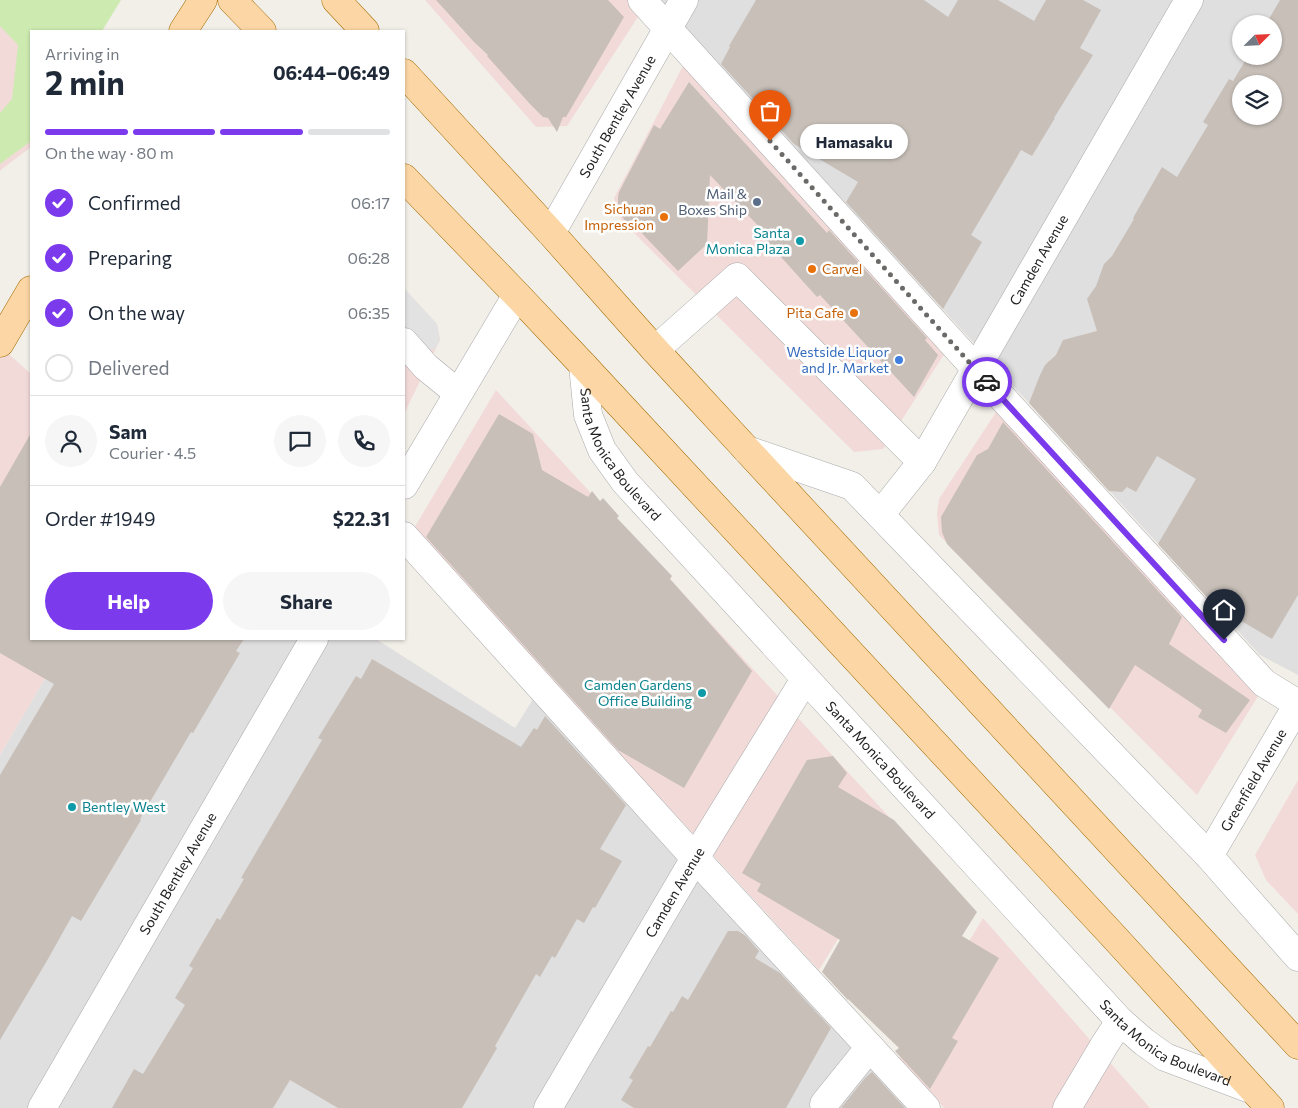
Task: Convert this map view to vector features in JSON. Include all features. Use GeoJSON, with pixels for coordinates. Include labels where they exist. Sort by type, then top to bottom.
{"type":"FeatureCollection","features":[{"type":"Feature","properties":{"kind":"main road"},"geometry":{"type":"LineString","coordinates":[[184,30],[203,0]]}},
{"type":"Feature","properties":{"kind":"main road"},"geometry":{"type":"LineString","coordinates":[[232,0],[261,30]]}},
{"type":"Feature","properties":{"kind":"main road"},"geometry":{"type":"LineString","coordinates":[[336,0],[364,30]]}},
{"type":"Feature","properties":{"kind":"main road"},"geometry":{"type":"LineString","coordinates":[[405,74],[552,233],[655,350],[1298,1045]]}},
{"type":"Feature","properties":{"kind":"main road","name":"Santa Monica Boulevard"},"geometry":{"type":"LineString","coordinates":[[405,179],[517,295],[1110,932],[1262,1099]]}},
{"type":"Feature","properties":{"kind":"main road"},"geometry":{"type":"LineString","coordinates":[[0,344],[28,302]]}},
{"type":"Feature","properties":{"kind":"street"},"geometry":{"type":"LineString","coordinates":[[642,0],[976,369],[1264,683],[1298,704]]}},
{"type":"Feature","properties":{"kind":"street","name":"South Bentley Avenue"},"geometry":{"type":"LineString","coordinates":[[552,233],[684,0]]}},
{"type":"Feature","properties":{"kind":"street","name":"Camden Avenue"},"geometry":{"type":"LineString","coordinates":[[880,515],[922,462],[1189,0]]}},
{"type":"Feature","properties":{"kind":"street"},"geometry":{"type":"LineString","coordinates":[[655,350],[737,277],[922,462]]}},
{"type":"Feature","properties":{"kind":"street"},"geometry":{"type":"LineString","coordinates":[[405,483],[517,295]]}},
{"type":"Feature","properties":{"kind":"street"},"geometry":{"type":"LineString","coordinates":[[405,343],[426,367],[458,394]]}},
{"type":"Feature","properties":{"kind":"street","name":"Santa Monica Boulevard"},"geometry":{"type":"LineString","coordinates":[[582,365],[588,415],[602,450],[625,482],[1120,1021],[1165,1057],[1262,1099]]}},
{"type":"Feature","properties":{"kind":"street"},"geometry":{"type":"LineString","coordinates":[[747,450],[852,486],[1209,856],[1298,958]]}},
{"type":"Feature","properties":{"kind":"street"},"geometry":{"type":"LineString","coordinates":[[405,537],[695,858],[926,1108]]}},
{"type":"Feature","properties":{"kind":"street","name":"South Bentley Avenue"},"geometry":{"type":"LineString","coordinates":[[42,1108],[313,640]]}},
{"type":"Feature","properties":{"kind":"street","name":"Camden Avenue"},"geometry":{"type":"LineString","coordinates":[[548,1108],[695,858],[805,679]]}},
{"type":"Feature","properties":{"kind":"street","name":"Greenfield Avenue"},"geometry":{"type":"LineString","coordinates":[[1209,856],[1298,704]]}},
{"type":"Feature","properties":{"kind":"street"},"geometry":{"type":"LineString","coordinates":[[1067,1108],[1120,1021]]}},
{"type":"Feature","properties":{"kind":"street"},"geometry":{"type":"LineString","coordinates":[[824,1104],[870,1047]]}},
{"type":"Feature","properties":{"kind":"shaded area"},"geometry":{"type":"Polygon","coordinates":[[[0,0],[30,30],[30,148],[0,171],[0,0]]]}},
{"type":"Feature","properties":{"kind":"shaded area"},"geometry":{"type":"Polygon","coordinates":[[[425,0],[649,0],[567,126],[536,127],[425,0]]]}},
{"type":"Feature","properties":{"kind":"shaded area"},"geometry":{"type":"Polygon","coordinates":[[[659,0],[1298,0],[1298,675],[1260,655],[659,0]]]}},
{"type":"Feature","properties":{"kind":"shaded area"},"geometry":{"type":"Polygon","coordinates":[[[684,64],[947,350],[883,449],[854,452],[622,221],[614,198],[684,64]]]}},
{"type":"Feature","properties":{"kind":"shaded area"},"geometry":{"type":"Polygon","coordinates":[[[405,289],[437,324],[440,340],[435,349],[405,352],[405,289]]]}},
{"type":"Feature","properties":{"kind":"shaded area"},"geometry":{"type":"Polygon","coordinates":[[[405,290],[437,324],[440,340],[405,412],[405,290]]]}},
{"type":"Feature","properties":{"kind":"shaded area"},"geometry":{"type":"Polygon","coordinates":[[[0,346],[30,373],[30,640],[67,640],[0,755],[0,346]]]}},
{"type":"Feature","properties":{"kind":"shaded area"},"geometry":{"type":"Polygon","coordinates":[[[496,390],[903,832],[819,970],[413,530],[496,390]]]}},
{"type":"Feature","properties":{"kind":"shaded area"},"geometry":{"type":"Polygon","coordinates":[[[1000,406],[1260,693],[1197,795],[939,535],[937,514],[939,499],[1000,406]]]}},
{"type":"Feature","properties":{"kind":"shaded area"},"geometry":{"type":"Polygon","coordinates":[[[67,640],[378,640],[515,728],[535,696],[915,1108],[0,1108],[0,755],[67,640]]]}},
{"type":"Feature","properties":{"kind":"shaded area"},"geometry":{"type":"Polygon","coordinates":[[[1298,780],[1298,914],[1266,880],[1255,855],[1298,780]]]}},
{"type":"Feature","properties":{"kind":"shaded area"},"geometry":{"type":"Polygon","coordinates":[[[983,918],[1150,1108],[944,1108],[899,1058],[983,918]]]}},
{"type":"Feature","properties":{"kind":"green space"},"geometry":{"type":"Polygon","coordinates":[[[0,0],[121,0],[103,30],[30,30],[30,142],[0,164],[0,113],[12,99],[18,45],[0,26],[0,0]]]}},
{"type":"Feature","properties":{"kind":"building"},"geometry":{"type":"Polygon","coordinates":[[[436,0],[608,0],[624,17],[566,117],[563,117],[557,132],[548,118],[543,117],[530,104],[488,55],[436,0]]]}},
{"type":"Feature","properties":{"kind":"building"},"geometry":{"type":"Polygon","coordinates":[[[756,0],[924,0],[948,17],[958,0],[998,0],[1034,21],[1046,0],[1083,0],[1101,10],[1080,48],[1093,55],[1032,156],[1021,150],[971,235],[982,242],[943,309],[846,202],[858,182],[794,144],[721,64],[729,46],[756,0]]]}},
{"type":"Feature","properties":{"kind":"building"},"geometry":{"type":"Polygon","coordinates":[[[1280,0],[1298,0],[1298,595],[1272,639],[1214,605],[1158,544],[1196,479],[1157,456],[1136,492],[1127,487],[1122,492],[1109,491],[1029,403],[1045,365],[1056,355],[1063,340],[1097,331],[1087,299],[1096,286],[1104,264],[1112,256],[1162,167],[1177,177],[1208,125],[1203,122],[1229,79],[1232,80],[1232,125],[1282,125],[1282,75],[1237,75],[1243,65],[1282,65],[1282,15],[1271,15],[1280,0]]]}},
{"type":"Feature","properties":{"kind":"building","name":"Santa Monica Plaza"},"geometry":{"type":"Polygon","coordinates":[[[689,82],[827,233],[829,230],[927,338],[925,340],[938,355],[914,397],[820,295],[817,297],[763,237],[766,234],[710,175],[707,244],[678,271],[632,223],[628,227],[620,212],[618,204],[619,192],[654,125],[660,129],[689,82]]]}},
{"type":"Feature","properties":{"kind":"building"},"geometry":{"type":"Polygon","coordinates":[[[499,414],[533,434],[542,470],[588,497],[592,491],[600,501],[603,498],[619,516],[617,518],[672,576],[670,579],[752,671],[684,788],[618,750],[426,537],[499,414]]]}},
{"type":"Feature","properties":{"kind":"building"},"geometry":{"type":"Polygon","coordinates":[[[1003,422],[1182,617],[1169,644],[1250,700],[1226,733],[1198,717],[1202,710],[1135,665],[1109,709],[947,544],[942,532],[941,517],[977,455],[988,449],[1003,422]]]}},
{"type":"Feature","properties":{"kind":"building"},"geometry":{"type":"Polygon","coordinates":[[[30,435],[30,640],[243,640],[236,651],[240,653],[193,733],[191,732],[81,921],[72,916],[0,1040],[0,775],[54,684],[0,653],[0,487],[30,435]]]}},
{"type":"Feature","properties":{"kind":"building"},"geometry":{"type":"Polygon","coordinates":[[[372,659],[521,747],[534,728],[537,730],[545,716],[626,805],[600,849],[622,861],[595,908],[593,907],[584,923],[577,919],[555,958],[552,956],[540,977],[536,974],[495,1046],[497,1048],[462,1108],[338,1108],[290,1080],[273,1108],[112,1108],[134,1069],[143,1074],[185,1005],[175,998],[193,968],[189,966],[217,918],[220,920],[244,879],[241,878],[322,740],[318,738],[356,676],[361,679],[372,659]]]}},
{"type":"Feature","properties":{"kind":"building"},"geometry":{"type":"Polygon","coordinates":[[[833,756],[847,773],[838,787],[894,820],[977,912],[962,936],[999,958],[952,1038],[958,1041],[930,1089],[895,1051],[899,1048],[848,1000],[822,972],[840,940],[757,891],[761,884],[742,873],[807,760],[833,756]]]}},
{"type":"Feature","properties":{"kind":"building"},"geometry":{"type":"Polygon","coordinates":[[[728,931],[738,931],[746,936],[759,951],[755,958],[780,973],[831,1028],[786,1108],[634,1108],[621,1100],[633,1080],[629,1078],[682,996],[688,1000],[728,931]]]}},
{"type":"Feature","properties":{"kind":"building"},"geometry":{"type":"Polygon","coordinates":[[[872,1072],[905,1108],[841,1108],[872,1072]]]}},
{"type":"Feature","properties":{"kind":"way so far"},"geometry":{"type":"LineString","coordinates":[[770,141],[987,382]]}},
{"type":"Feature","properties":{"kind":"place","name":"Hamasaku"},"geometry":{"type":"Point","coordinates":[770,141]}},
{"type":"Feature","properties":{"kind":"place","name":"Mail & Boxes Ship"},"geometry":{"type":"Point","coordinates":[757,202]}},
{"type":"Feature","properties":{"kind":"place","name":"Sichuan Impression"},"geometry":{"type":"Point","coordinates":[664,217]}},
{"type":"Feature","properties":{"kind":"place","name":"Santa Monica Plaza"},"geometry":{"type":"Point","coordinates":[800,241]}},
{"type":"Feature","properties":{"kind":"place","name":"Carvel"},"geometry":{"type":"Point","coordinates":[812,269]}},
{"type":"Feature","properties":{"kind":"place","name":"Pita Cafe"},"geometry":{"type":"Point","coordinates":[854,313]}},
{"type":"Feature","properties":{"kind":"place","name":"Westside Liquor and Jr. Market"},"geometry":{"type":"Point","coordinates":[899,360]}},
{"type":"Feature","properties":{"kind":"place","name":"Camden Gardens Office Building"},"geometry":{"type":"Point","coordinates":[702,693]}},
{"type":"Feature","properties":{"kind":"place","name":"Bentley West"},"geometry":{"type":"Point","coordinates":[72,807]}},
{"type":"Feature","properties":{"kind":"route"},"geometry":{"type":"LineString","coordinates":[[987,382],[1224,640]]}}]}
